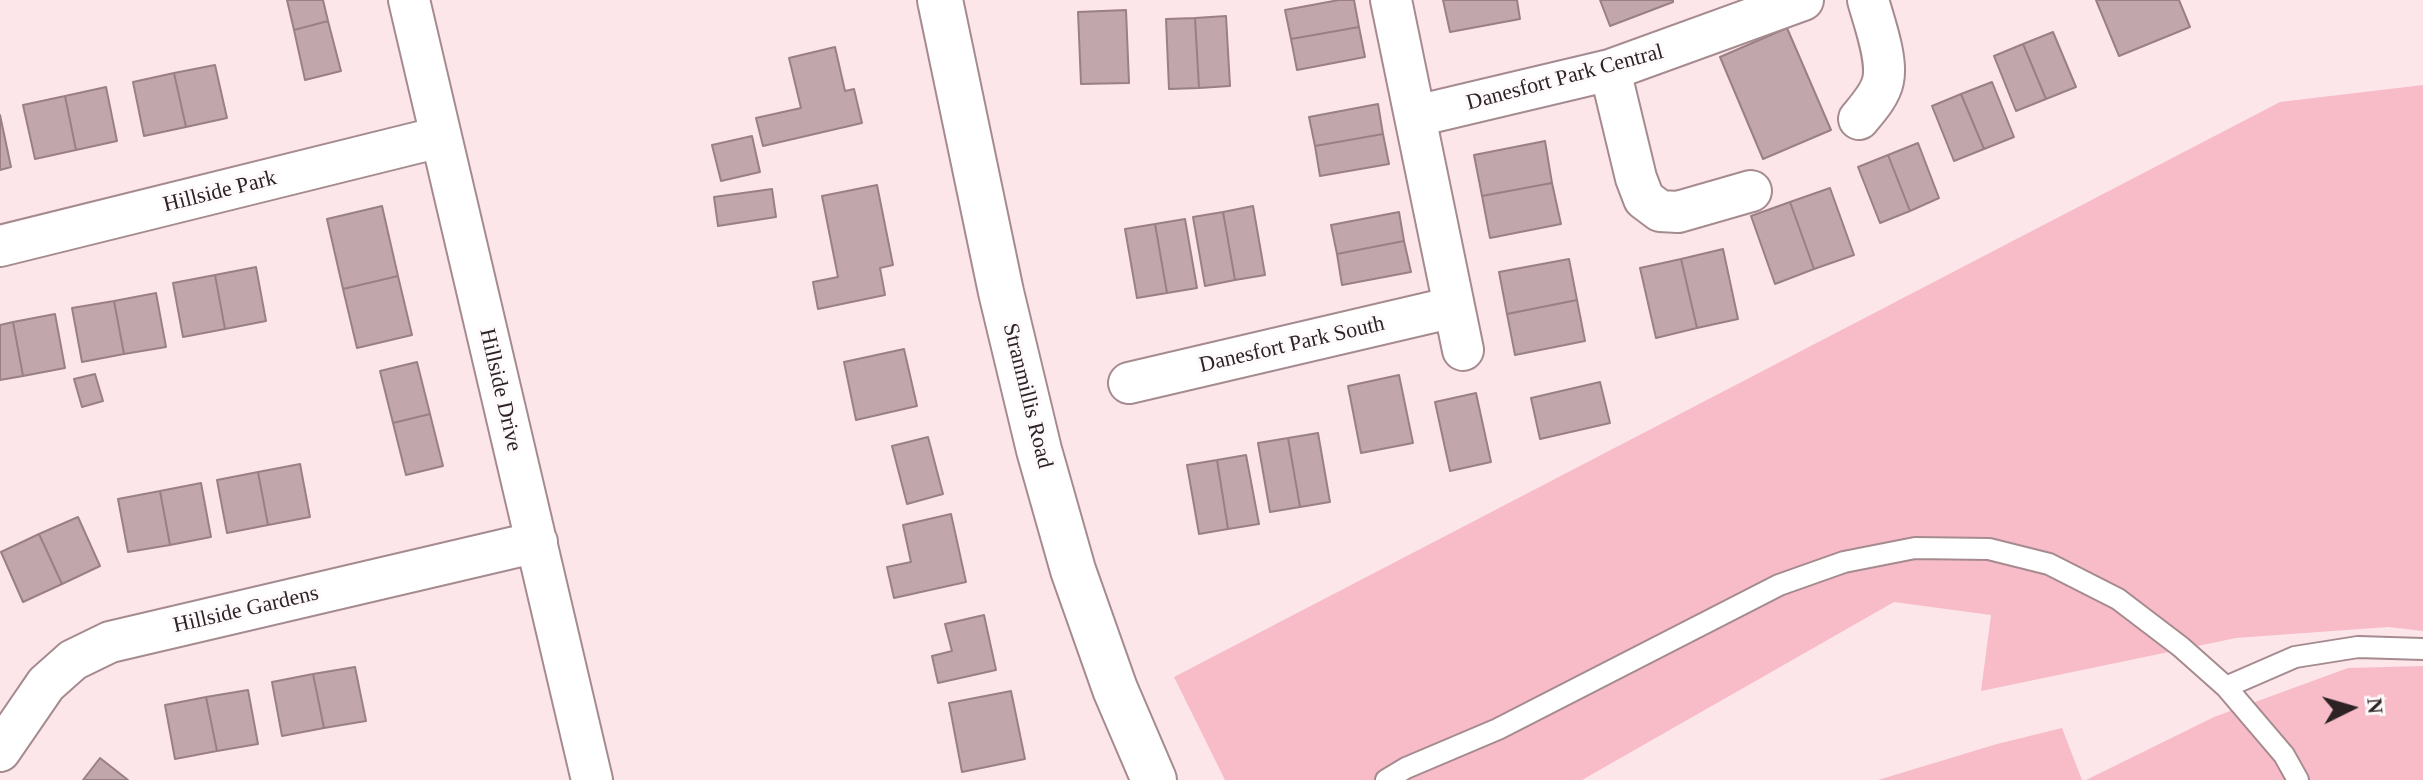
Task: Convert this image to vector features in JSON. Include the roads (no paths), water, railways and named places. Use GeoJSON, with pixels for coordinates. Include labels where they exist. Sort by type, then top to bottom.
{"type":"FeatureCollection","features":[{"type":"Feature","properties":{"kind":"street","name":"Hillside Drive"},"geometry":{"type":"LineString","coordinates":[[409,0],[592,780]]}},
{"type":"Feature","properties":{"kind":"street","name":"Stranmillis Road"},"geometry":{"type":"LineString","coordinates":[[940,0],[1001,292],[1039,450],[1073,570],[1115,689],[1154,780]]}},
{"type":"Feature","properties":{"kind":"street"},"geometry":{"type":"LineString","coordinates":[[1391,0],[1463,350]]}},
{"type":"Feature","properties":{"kind":"street","name":"Danesfort Park Central"},"geometry":{"type":"LineString","coordinates":[[1416,116],[1610,70],[1803,0]]}},
{"type":"Feature","properties":{"kind":"street"},"geometry":{"type":"LineString","coordinates":[[1859,119],[1875,99],[1883,82],[1883,61],[1868,0]]}},
{"type":"Feature","properties":{"kind":"street"},"geometry":{"type":"LineString","coordinates":[[1610,70],[1644,199],[1660,211],[1678,212],[1751,191]]}},
{"type":"Feature","properties":{"kind":"street","name":"Hillside Park"},"geometry":{"type":"LineString","coordinates":[[0,246],[440,137]]}},
{"type":"Feature","properties":{"kind":"street","name":"Danesfort Park South"},"geometry":{"type":"LineString","coordinates":[[1129,383],[1454,307]]}},
{"type":"Feature","properties":{"kind":"street","name":"Hillside Gardens"},"geometry":{"type":"LineString","coordinates":[[0,751],[46,684],[73,660],[110,642],[537,542]]}},
{"type":"Feature","properties":{"kind":"lane"},"geometry":{"type":"LineString","coordinates":[[1386,780],[1406,768],[1498,729],[1779,585],[1844,562],[1915,548],[1989,549],[2049,564],[2118,599],[2181,647],[2226,687],[2284,755],[2298,780]]}},
{"type":"Feature","properties":{"kind":"lane"},"geometry":{"type":"LineString","coordinates":[[2226,687],[2295,657],[2358,647],[2423,649]]}}]}
